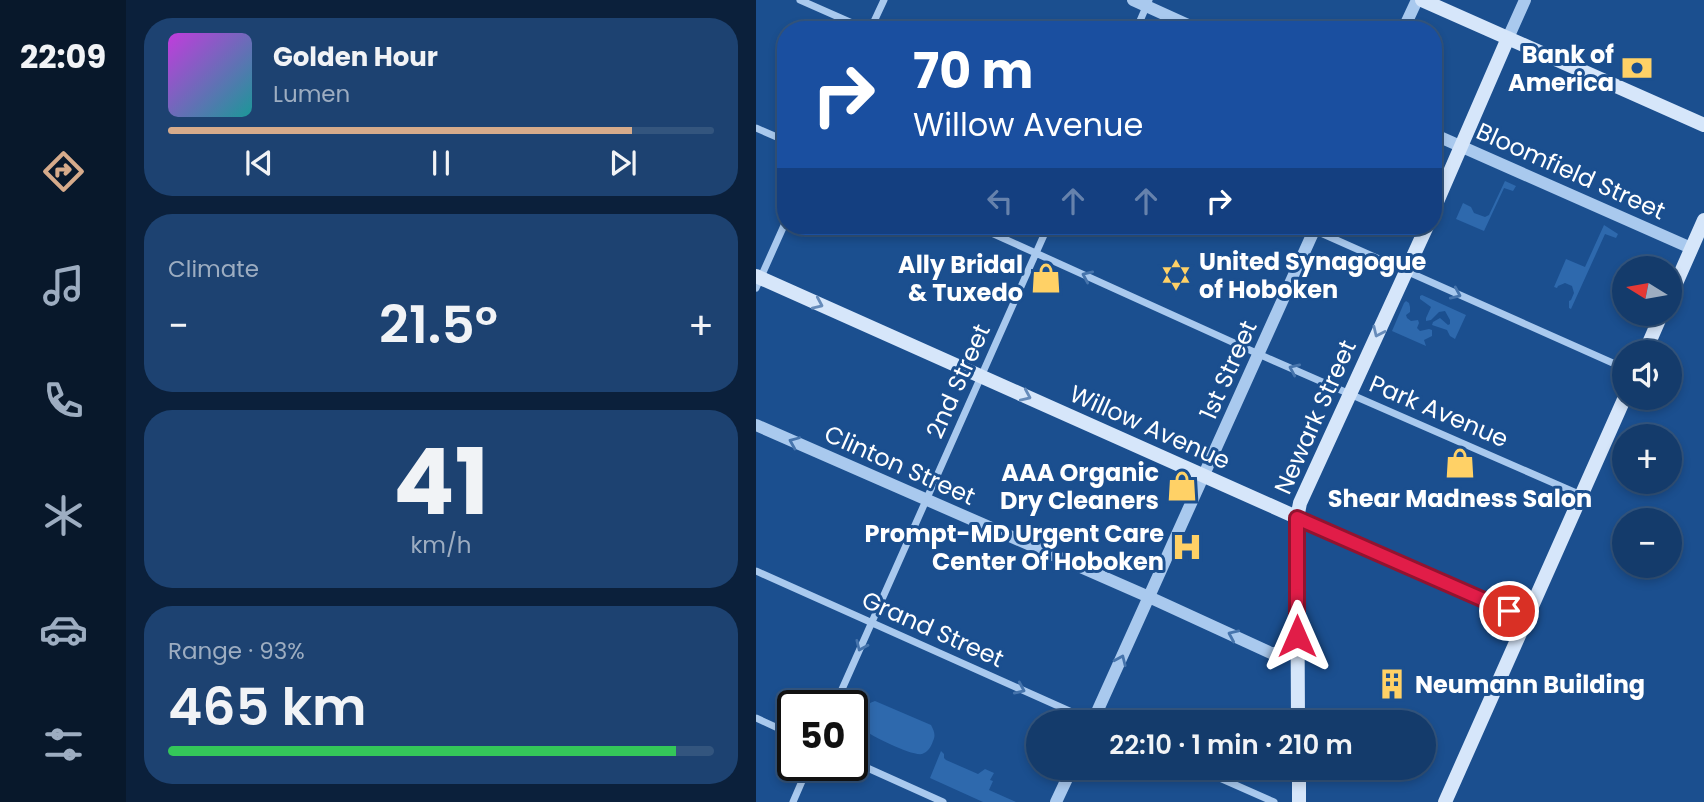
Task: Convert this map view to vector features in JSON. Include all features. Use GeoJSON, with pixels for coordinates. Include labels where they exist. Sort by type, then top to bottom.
{"type":"FeatureCollection","features":[{"type":"Feature","properties":{"kind":"main road"},"geometry":{"type":"LineString","coordinates":[[1419,0],[1704,125]]}},
{"type":"Feature","properties":{"kind":"main road"},"geometry":{"type":"LineString","coordinates":[[1442,190],[1508,38]]}},
{"type":"Feature","properties":{"kind":"main road"},"geometry":{"type":"LineString","coordinates":[[1682,269],[1704,220]]}},
{"type":"Feature","properties":{"kind":"main road","name":"Newark Street"},"geometry":{"type":"LineString","coordinates":[[1298,710],[1297,518],[1302,500],[1349,393],[1423,235]]}},
{"type":"Feature","properties":{"kind":"main road","name":"Willow Avenue"},"geometry":{"type":"LineString","coordinates":[[758,281],[982,377],[1525,619]]}},
{"type":"Feature","properties":{"kind":"main road"},"geometry":{"type":"LineString","coordinates":[[1445,802],[1619,410]]}},
{"type":"Feature","properties":{"kind":"main road"},"geometry":{"type":"LineString","coordinates":[[1299,780],[1299,802]]}},
{"type":"Feature","properties":{"kind":"street"},"geometry":{"type":"LineString","coordinates":[[800,0],[848,21]]}},
{"type":"Feature","properties":{"kind":"street"},"geometry":{"type":"LineString","coordinates":[[874,21],[884,0]]}},
{"type":"Feature","properties":{"kind":"street"},"geometry":{"type":"LineString","coordinates":[[1133,0],[1147,3],[1182,21]]}},
{"type":"Feature","properties":{"kind":"street"},"geometry":{"type":"LineString","coordinates":[[1408,21],[1419,0]]}},
{"type":"Feature","properties":{"kind":"street"},"geometry":{"type":"LineString","coordinates":[[1508,38],[1525,0]]}},
{"type":"Feature","properties":{"kind":"street"},"geometry":{"type":"LineString","coordinates":[[1140,21],[1147,3]]}},
{"type":"Feature","properties":{"kind":"street"},"geometry":{"type":"LineString","coordinates":[[756,128],[777,137]]}},
{"type":"Feature","properties":{"kind":"street","name":"Bloomfield Street"},"geometry":{"type":"LineString","coordinates":[[1442,138],[1691,248]]}},
{"type":"Feature","properties":{"kind":"street"},"geometry":{"type":"LineString","coordinates":[[758,281],[779,235]]}},
{"type":"Feature","properties":{"kind":"street","name":"Park Avenue"},"geometry":{"type":"LineString","coordinates":[[997,235],[1581,495]]}},
{"type":"Feature","properties":{"kind":"street","name":"2nd Street"},"geometry":{"type":"LineString","coordinates":[[842,690],[1044,235]]}},
{"type":"Feature","properties":{"kind":"street","name":"1st Street"},"geometry":{"type":"LineString","coordinates":[[1098,710],[1309,235]]}},
{"type":"Feature","properties":{"kind":"street"},"geometry":{"type":"LineString","coordinates":[[1329,235],[1612,363]]}},
{"type":"Feature","properties":{"kind":"street","name":"Clinton Street"},"geometry":{"type":"LineString","coordinates":[[756,425],[1271,653],[1297,653]]}},
{"type":"Feature","properties":{"kind":"street","name":"Grand Street"},"geometry":{"type":"LineString","coordinates":[[756,571],[1066,710]]}},
{"type":"Feature","properties":{"kind":"street"},"geometry":{"type":"LineString","coordinates":[[756,718],[777,728]]}},
{"type":"Feature","properties":{"kind":"street"},"geometry":{"type":"LineString","coordinates":[[868,768],[943,802]]}},
{"type":"Feature","properties":{"kind":"street"},"geometry":{"type":"LineString","coordinates":[[1056,802],[1066,780]]}},
{"type":"Feature","properties":{"kind":"street"},"geometry":{"type":"LineString","coordinates":[[1224,780],[1273,802]]}},
{"type":"Feature","properties":{"kind":"street"},"geometry":{"type":"LineString","coordinates":[[793,802],[802,781]]}},
{"type":"Feature","properties":{"kind":"shaded area"},"geometry":{"type":"Polygon","coordinates":[[[1505,181],[1516,186],[1513,191],[1504,188],[1484,231],[1456,219],[1463,203],[1471,207],[1474,213],[1485,217],[1489,215],[1505,181]]]}},
{"type":"Feature","properties":{"kind":"shaded area"},"geometry":{"type":"Polygon","coordinates":[[[1604,225],[1618,234],[1616,238],[1605,234],[1571,309],[1569,301],[1574,293],[1572,286],[1565,283],[1554,287],[1566,259],[1585,267],[1604,225]]]}},
{"type":"Feature","properties":{"kind":"shaded area"},"geometry":{"type":"Polygon","coordinates":[[[1422,295],[1466,315],[1455,339],[1447,330],[1432,325],[1440,318],[1450,324],[1445,311],[1426,321],[1431,307],[1420,299],[1422,295]]]}},
{"type":"Feature","properties":{"kind":"shaded area"},"geometry":{"type":"Polygon","coordinates":[[[1406,301],[1410,307],[1407,318],[1411,321],[1418,320],[1417,328],[1420,331],[1432,330],[1432,336],[1424,340],[1426,346],[1392,331],[1406,301]]]}},
{"type":"Feature","properties":{"kind":"shaded area"},"geometry":{"type":"Polygon","coordinates":[[[875,701],[931,725],[934,737],[928,751],[922,754],[910,752],[868,733],[868,705],[875,701]]]}},
{"type":"Feature","properties":{"kind":"shaded area"},"geometry":{"type":"Polygon","coordinates":[[[941,751],[946,760],[978,774],[985,769],[994,773],[989,790],[1016,802],[983,802],[930,778],[941,751]]]}},
{"type":"Feature","properties":{"kind":"place","name":"Bank of America"},"geometry":{"type":"Point","coordinates":[1637,68]}},
{"type":"Feature","properties":{"kind":"place","name":"United Synagogue of Hoboken"},"geometry":{"type":"Point","coordinates":[1176,275]}},
{"type":"Feature","properties":{"kind":"place","name":"Ally Bridal & Tuxedo"},"geometry":{"type":"Point","coordinates":[1046,278]}},
{"type":"Feature","properties":{"kind":"place","name":"Shear Madness Salon"},"geometry":{"type":"Point","coordinates":[1460,463]}},
{"type":"Feature","properties":{"kind":"place","name":"AAA Organic Dry Cleaners"},"geometry":{"type":"Point","coordinates":[1182,486]}},
{"type":"Feature","properties":{"kind":"place","name":"Prompt-MD Urgent Care Center Of Hoboken"},"geometry":{"type":"Point","coordinates":[1187,547]}},
{"type":"Feature","properties":{"kind":"place","name":"Neumann Building"},"geometry":{"type":"Point","coordinates":[1392,684]}},
{"type":"Feature","properties":{"kind":"route"},"geometry":{"type":"LineString","coordinates":[[1297,636],[1297,518],[1509,611]]}}]}
